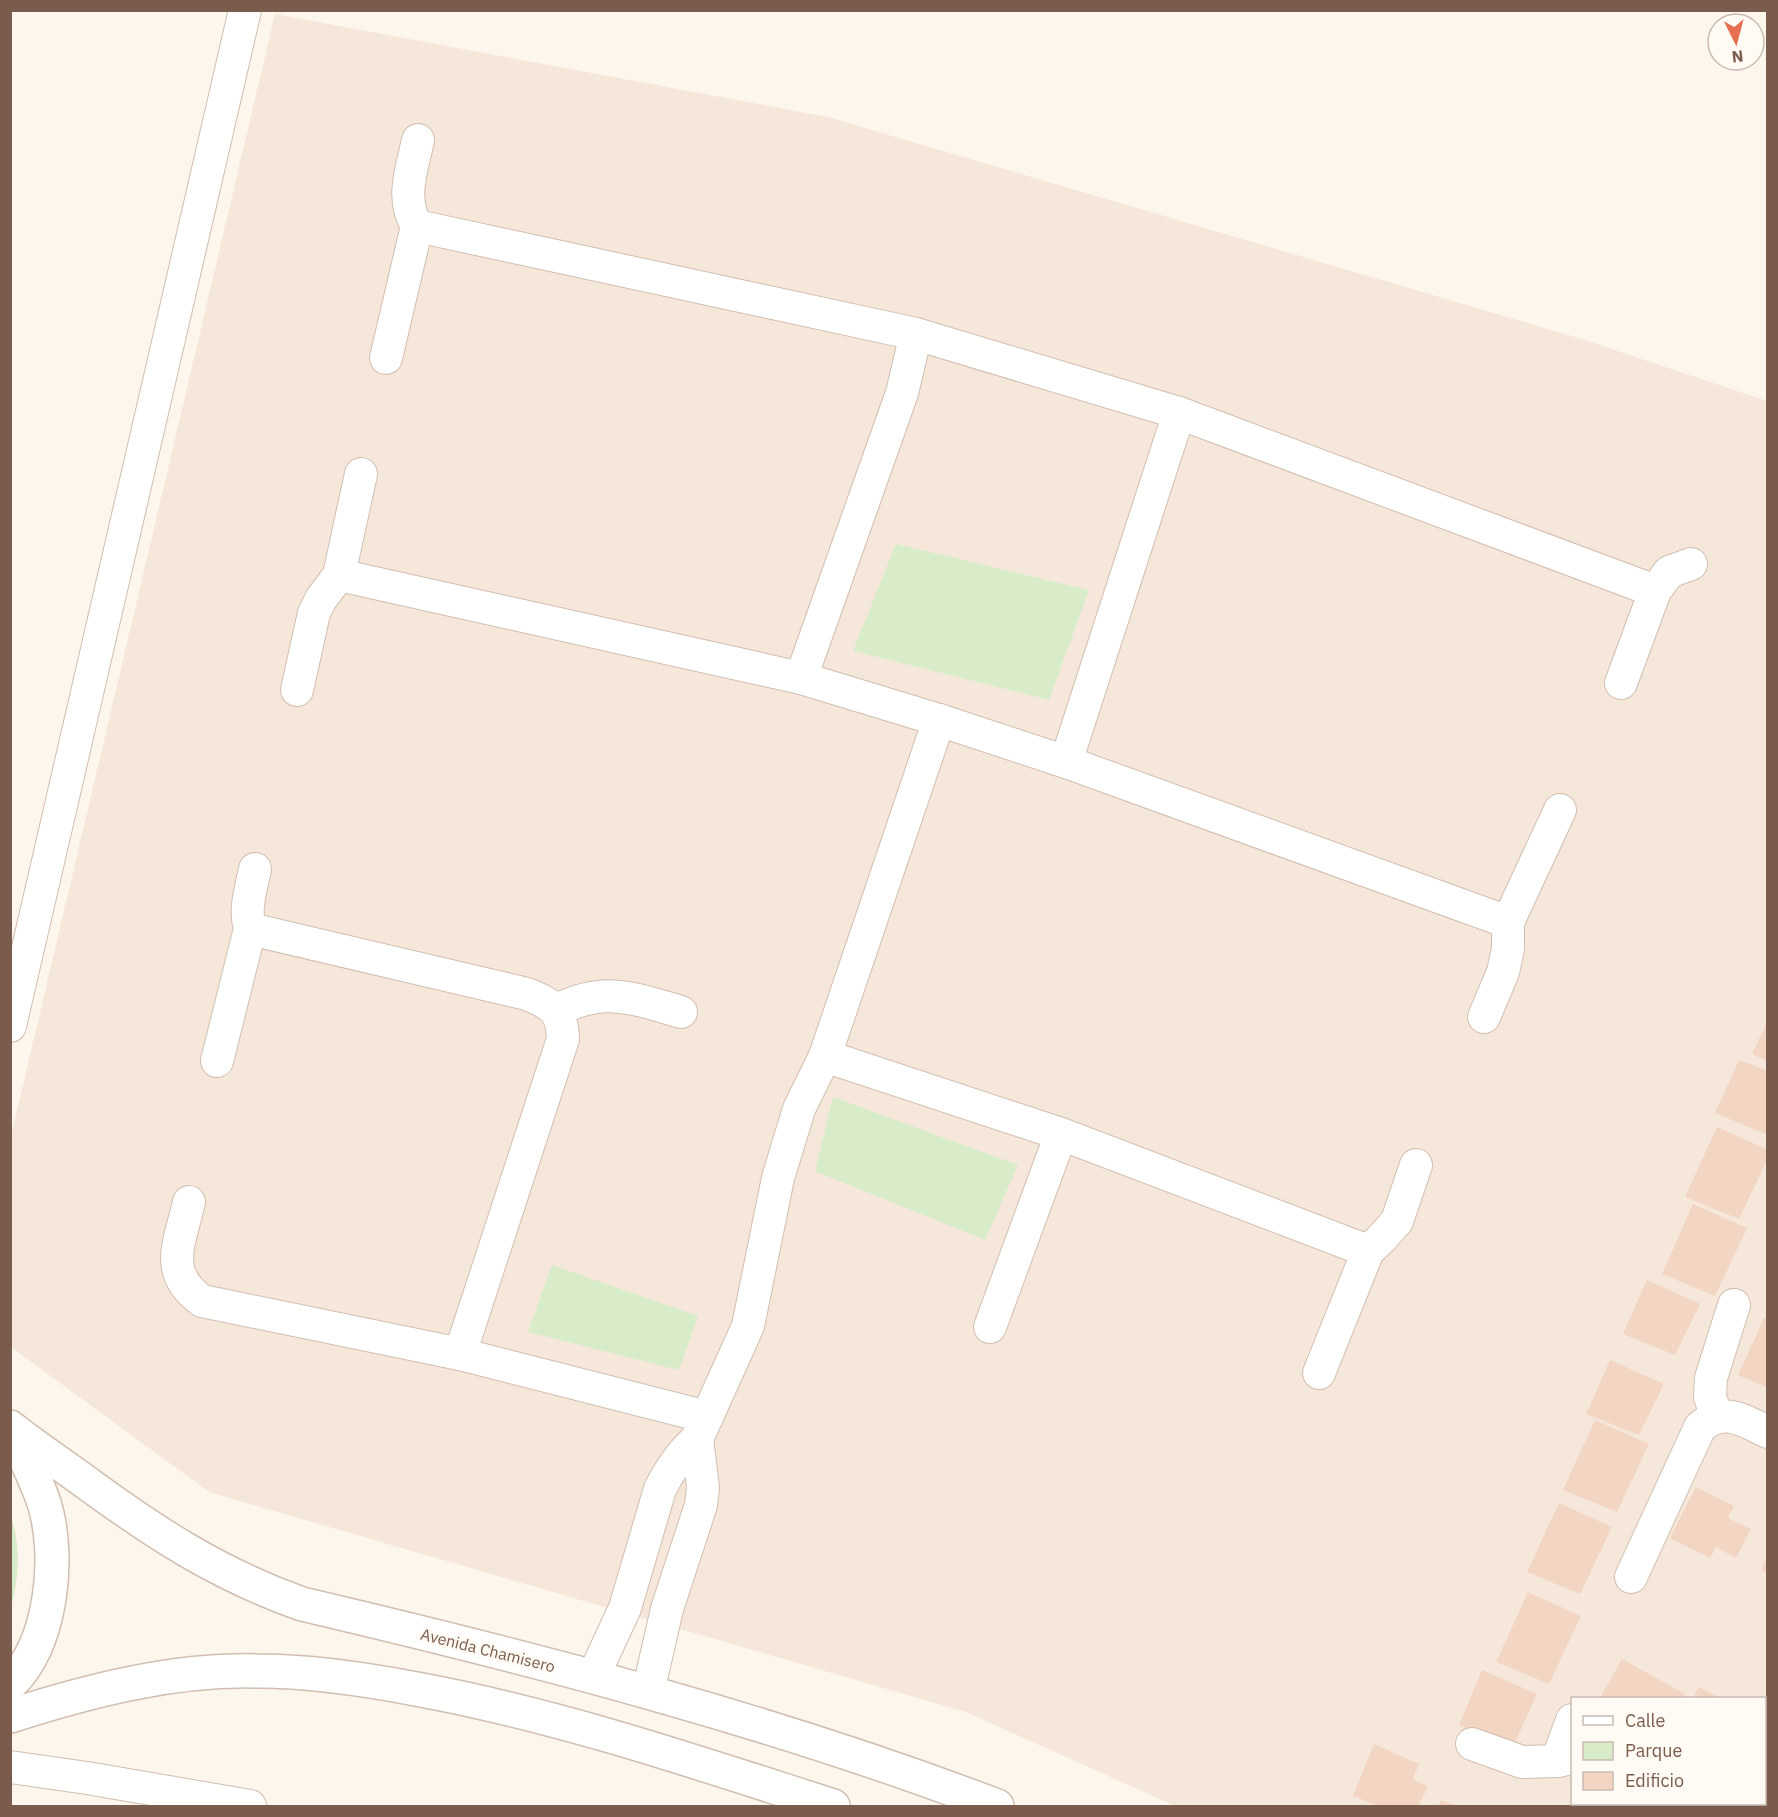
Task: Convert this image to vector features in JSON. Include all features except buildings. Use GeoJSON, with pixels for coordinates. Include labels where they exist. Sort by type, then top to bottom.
{"type":"FeatureCollection","features":[{"type":"Feature","properties":{"kind":"street"},"geometry":{"type":"LineString","coordinates":[[10,1026],[245,10]]}},
{"type":"Feature","properties":{"kind":"street"},"geometry":{"type":"LineString","coordinates":[[386,358],[417,226],[412,218],[407,199],[418,140]]}},
{"type":"Feature","properties":{"kind":"street"},"geometry":{"type":"LineString","coordinates":[[417,226],[916,334],[1179,413],[1655,591]]}},
{"type":"Feature","properties":{"kind":"street"},"geometry":{"type":"LineString","coordinates":[[801,678],[902,393],[916,334]]}},
{"type":"Feature","properties":{"kind":"street"},"geometry":{"type":"LineString","coordinates":[[1066,762],[1179,413]]}},
{"type":"Feature","properties":{"kind":"street"},"geometry":{"type":"LineString","coordinates":[[297,690],[314,613],[329,586],[339,575],[361,474]]}},
{"type":"Feature","properties":{"kind":"street"},"geometry":{"type":"LineString","coordinates":[[1621,683],[1655,591],[1669,572],[1691,564]]}},
{"type":"Feature","properties":{"kind":"street"},"geometry":{"type":"LineString","coordinates":[[339,575],[801,678],[1066,762],[1508,922]]}},
{"type":"Feature","properties":{"kind":"street"},"geometry":{"type":"LineString","coordinates":[[593,1677],[625,1608],[660,1489],[674,1464],[702,1428],[748,1326],[778,1178],[799,1109],[825,1056],[939,720]]}},
{"type":"Feature","properties":{"kind":"street"},"geometry":{"type":"LineString","coordinates":[[1484,1017],[1503,972],[1508,949],[1508,922],[1560,810]]}},
{"type":"Feature","properties":{"kind":"street"},"geometry":{"type":"LineString","coordinates":[[217,1061],[250,929],[246,917],[255,868]]}},
{"type":"Feature","properties":{"kind":"street"},"geometry":{"type":"LineString","coordinates":[[250,929],[527,994],[544,1001],[556,1010],[562,1022],[563,1039],[460,1354]]}},
{"type":"Feature","properties":{"kind":"street"},"geometry":{"type":"LineString","coordinates":[[556,1010],[580,1000],[617,995],[681,1012]]}},
{"type":"Feature","properties":{"kind":"street"},"geometry":{"type":"LineString","coordinates":[[825,1056],[1061,1134],[1368,1251]]}},
{"type":"Feature","properties":{"kind":"street"},"geometry":{"type":"LineString","coordinates":[[990,1327],[1061,1134]]}},
{"type":"Feature","properties":{"kind":"street"},"geometry":{"type":"LineString","coordinates":[[1319,1373],[1368,1251],[1396,1221],[1416,1165]]}},
{"type":"Feature","properties":{"kind":"street"},"geometry":{"type":"LineString","coordinates":[[189,1202],[176,1262],[183,1284],[190,1293],[202,1301],[460,1354],[702,1428]]}},
{"type":"Feature","properties":{"kind":"street"},"geometry":{"type":"LineString","coordinates":[[1717,1417],[1710,1397],[1711,1378],[1734,1305]]}},
{"type":"Feature","properties":{"kind":"street"},"geometry":{"type":"LineString","coordinates":[[1630,1577],[1700,1427],[1709,1419],[1717,1417],[1737,1418],[1767,1432]]}},
{"type":"Feature","properties":{"kind":"street","name":"Avenida Chamisero"},"geometry":{"type":"LineString","coordinates":[[11,1427],[176,1545],[261,1590],[302,1604],[648,1692],[921,1778],[997,1806]]}},
{"type":"Feature","properties":{"kind":"street","name":"Avenida Chamisero"},"geometry":{"type":"LineString","coordinates":[[10,1684],[26,1664],[46,1615],[51,1586],[52,1549],[44,1505],[11,1427]]}},
{"type":"Feature","properties":{"kind":"street"},"geometry":{"type":"LineString","coordinates":[[648,1692],[667,1609],[701,1505],[702,1428]]}},
{"type":"Feature","properties":{"kind":"street"},"geometry":{"type":"LineString","coordinates":[[10,1716],[62,1699],[156,1678],[257,1670],[306,1672],[378,1682],[495,1705],[591,1730],[833,1806]]}},
{"type":"Feature","properties":{"kind":"street"},"geometry":{"type":"LineString","coordinates":[[1472,1744],[1522,1762],[1565,1760],[1571,1726]]}},
{"type":"Feature","properties":{"kind":"street"},"geometry":{"type":"LineString","coordinates":[[10,1767],[249,1806]]}},
{"type":"Feature","properties":{"kind":"shaded area"},"geometry":{"type":"Polygon","coordinates":[[[275,14],[828,117],[1585,340],[1767,401],[1767,1806],[1175,1806],[966,1712],[209,1492],[11,1347],[11,1136],[275,14]]]}},
{"type":"Feature","properties":{"kind":"green space"},"geometry":{"type":"Polygon","coordinates":[[[896,544],[1089,590],[1049,700],[853,651],[896,544]]]}},
{"type":"Feature","properties":{"kind":"green space"},"geometry":{"type":"Polygon","coordinates":[[[833,1097],[1018,1165],[985,1240],[815,1171],[833,1097]]]}},
{"type":"Feature","properties":{"kind":"green space"},"geometry":{"type":"Polygon","coordinates":[[[552,1265],[698,1316],[679,1370],[528,1332],[552,1265]]]}},
{"type":"Feature","properties":{"kind":"green space"},"geometry":{"type":"Polygon","coordinates":[[[11,1517],[18,1562],[11,1607],[11,1517]]]}}]}
